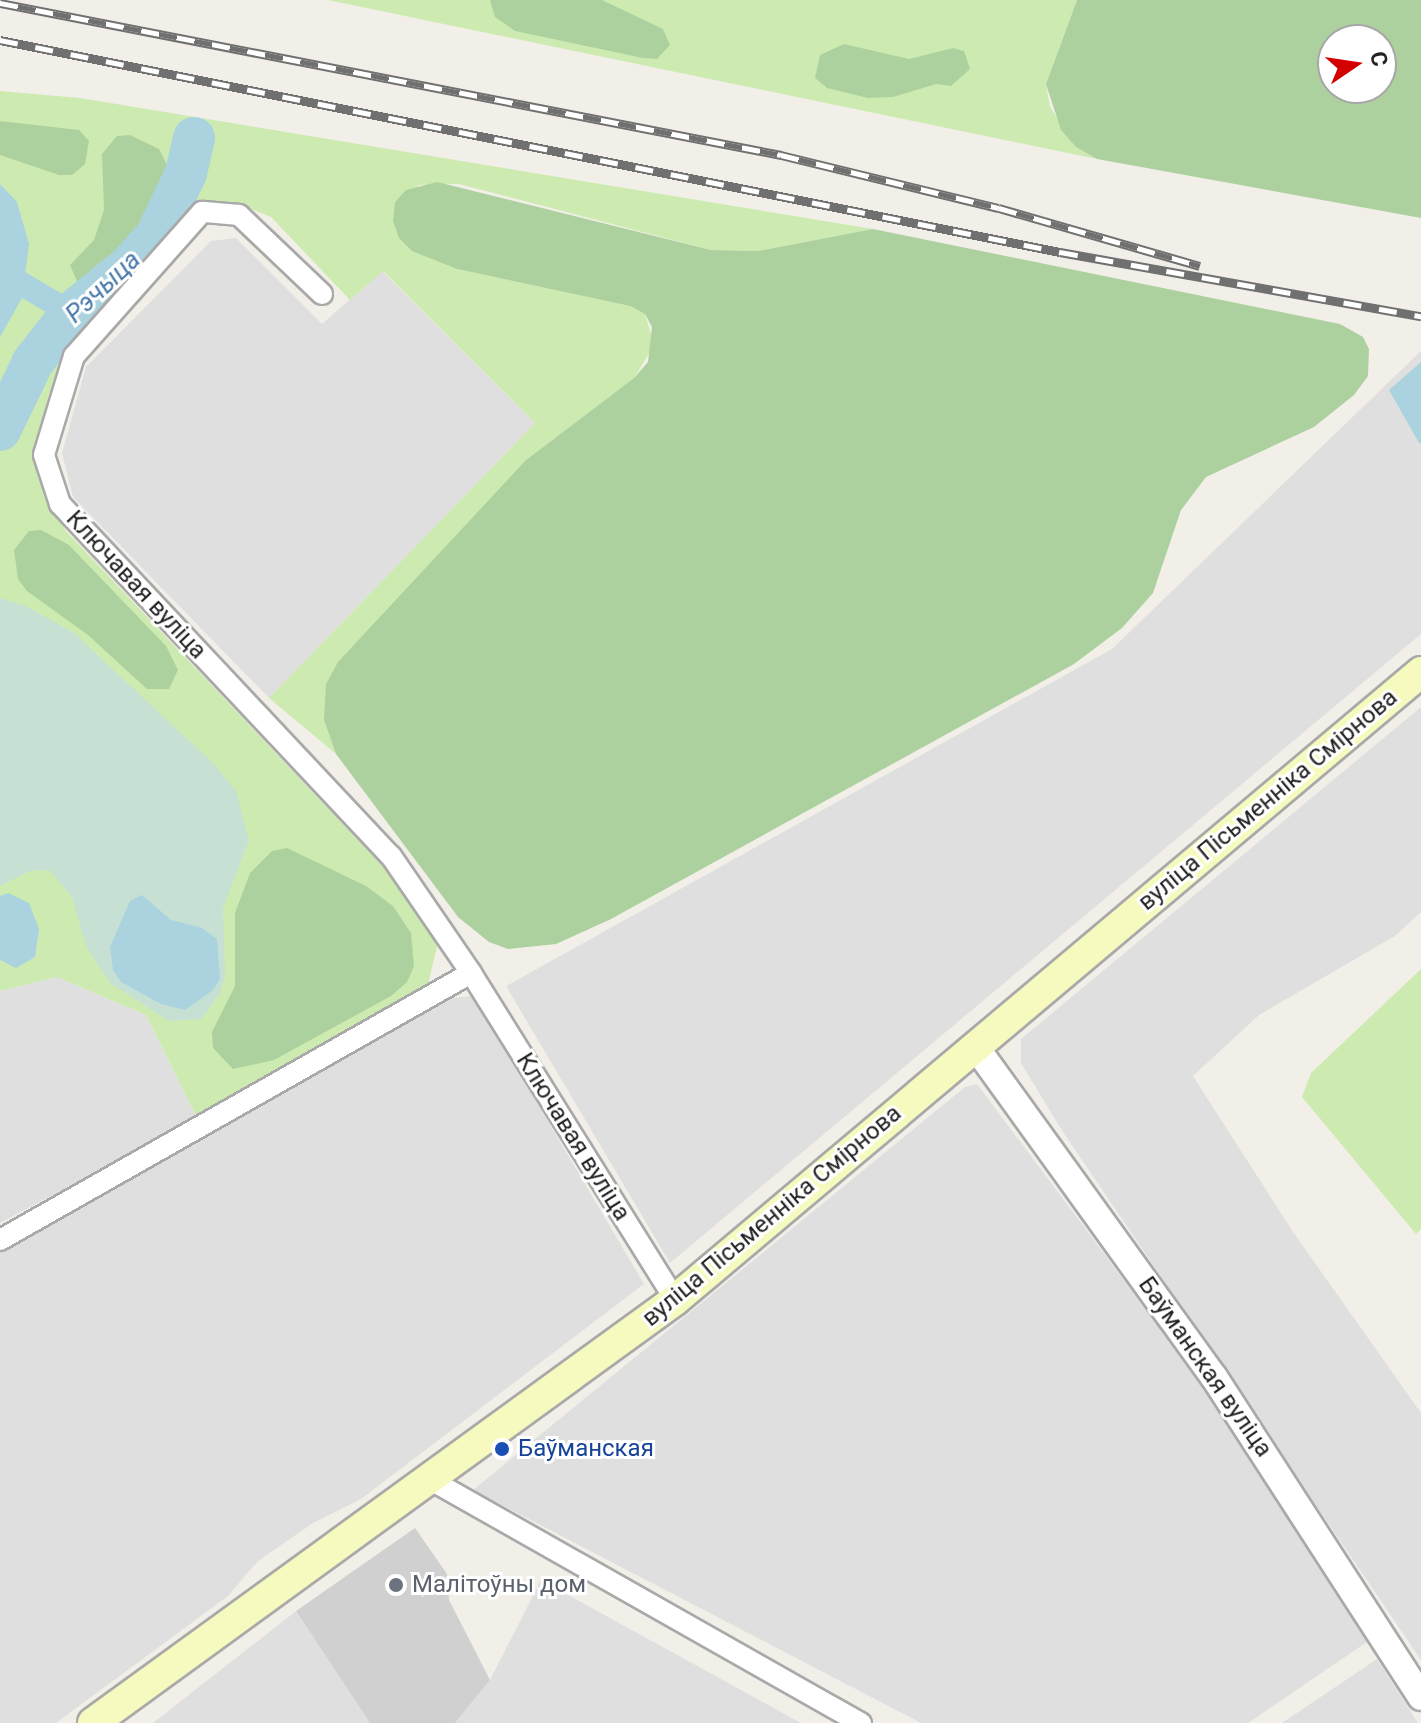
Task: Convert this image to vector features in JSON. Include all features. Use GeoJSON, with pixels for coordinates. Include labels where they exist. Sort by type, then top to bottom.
{"type":"FeatureCollection","features":[{"type":"Feature","properties":{"kind":"main road","name":"вуліца Пісьменніка Смірнова"},"geometry":{"type":"LineString","coordinates":[[93,1723],[675,1300],[1421,672]]}},
{"type":"Feature","properties":{"kind":"street","name":"Ключавая вуліца"},"geometry":{"type":"LineString","coordinates":[[322,294],[239,215],[202,212],[74,356],[44,455],[60,504],[391,856],[471,973],[675,1300]]}},
{"type":"Feature","properties":{"kind":"street"},"geometry":{"type":"LineString","coordinates":[[0,1240],[471,973]]}},
{"type":"Feature","properties":{"kind":"street","name":"Баўманская вуліца"},"geometry":{"type":"LineString","coordinates":[[975,1046],[1214,1377],[1421,1697]]}},
{"type":"Feature","properties":{"kind":"street"},"geometry":{"type":"LineString","coordinates":[[431,1480],[861,1723]]}},
{"type":"Feature","properties":{"kind":"shaded area"},"geometry":{"type":"Polygon","coordinates":[[[236,238],[322,324],[382,271],[535,423],[269,698],[73,497],[62,453],[86,367],[211,241],[236,238]]]}},
{"type":"Feature","properties":{"kind":"shaded area"},"geometry":{"type":"Polygon","coordinates":[[[1421,351],[1421,634],[670,1263],[506,986],[1112,649],[1421,351]]]}},
{"type":"Feature","properties":{"kind":"shaded area"},"geometry":{"type":"Polygon","coordinates":[[[1421,707],[1421,912],[1395,936],[1259,1015],[1193,1076],[1291,1229],[1421,1413],[1421,1660],[1061,1129],[1021,1063],[1021,1039],[1421,707]]]}},
{"type":"Feature","properties":{"kind":"shaded area"},"geometry":{"type":"Polygon","coordinates":[[[57,977],[146,1015],[197,1118],[0,1223],[0,991],[57,977]]]}},
{"type":"Feature","properties":{"kind":"shaded area"},"geometry":{"type":"Polygon","coordinates":[[[474,996],[644,1284],[361,1499],[313,1523],[258,1561],[228,1596],[56,1723],[0,1723],[0,1252],[450,998],[474,996]]]}},
{"type":"Feature","properties":{"kind":"shaded area"},"geometry":{"type":"Polygon","coordinates":[[[977,1084],[1198,1379],[1367,1642],[1248,1723],[921,1723],[473,1490],[965,1087],[977,1084]]]}},
{"type":"Feature","properties":{"kind":"shaded area"},"geometry":{"type":"Polygon","coordinates":[[[415,1528],[447,1574],[449,1600],[490,1680],[455,1723],[370,1723],[296,1611],[415,1528]]]}},
{"type":"Feature","properties":{"kind":"shaded area"},"geometry":{"type":"Polygon","coordinates":[[[541,1580],[801,1723],[455,1723],[490,1680],[541,1580]]]}},
{"type":"Feature","properties":{"kind":"shaded area"},"geometry":{"type":"Polygon","coordinates":[[[296,1611],[370,1723],[153,1723],[296,1611]]]}},
{"type":"Feature","properties":{"kind":"shaded area"},"geometry":{"type":"Polygon","coordinates":[[[1377,1659],[1418,1723],[1282,1723],[1377,1659]]]}},
{"type":"Feature","properties":{"kind":"green space"},"geometry":{"type":"Polygon","coordinates":[[[328,0],[1077,0],[1046,84],[1050,107],[1076,147],[1097,159],[328,0]]]}},
{"type":"Feature","properties":{"kind":"green space"},"geometry":{"type":"Polygon","coordinates":[[[490,0],[602,0],[663,29],[670,45],[657,59],[643,58],[515,31],[495,17],[490,0]]]}},
{"type":"Feature","properties":{"kind":"green space"},"geometry":{"type":"Polygon","coordinates":[[[1077,0],[1421,0],[1421,218],[1097,159],[1076,147],[1061,130],[1046,84],[1077,0]]]}},
{"type":"Feature","properties":{"kind":"green space"},"geometry":{"type":"Polygon","coordinates":[[[844,44],[909,59],[953,48],[964,51],[970,69],[951,86],[936,84],[893,97],[868,98],[827,88],[815,78],[820,55],[844,44]]]}},
{"type":"Feature","properties":{"kind":"green space"},"geometry":{"type":"Polygon","coordinates":[[[0,91],[80,98],[873,229],[758,251],[711,250],[459,184],[418,185],[457,269],[630,306],[645,314],[654,345],[634,378],[526,460],[324,720],[336,754],[269,698],[535,423],[383,271],[350,300],[271,217],[234,202],[214,204],[69,355],[48,397],[39,458],[53,508],[66,531],[389,873],[429,925],[437,947],[428,984],[414,1001],[197,1118],[146,1015],[57,977],[0,991],[0,91]]]}},
{"type":"Feature","properties":{"kind":"green space"},"geometry":{"type":"Polygon","coordinates":[[[0,121],[79,130],[89,141],[85,164],[72,175],[59,175],[0,155],[0,121]]]}},
{"type":"Feature","properties":{"kind":"green space"},"geometry":{"type":"Polygon","coordinates":[[[130,135],[159,149],[167,165],[163,205],[129,252],[93,284],[79,286],[70,265],[94,240],[104,210],[102,154],[117,136],[130,135]]]}},
{"type":"Feature","properties":{"kind":"green space"},"geometry":{"type":"Polygon","coordinates":[[[437,182],[711,250],[758,251],[873,229],[1340,324],[1363,337],[1369,349],[1368,376],[1354,395],[1314,427],[1206,477],[1181,510],[1153,593],[1122,628],[1074,664],[611,919],[556,944],[508,949],[489,942],[458,917],[336,754],[324,720],[326,684],[338,662],[526,460],[634,378],[648,362],[652,327],[645,314],[630,306],[457,269],[412,251],[399,238],[393,221],[395,202],[406,190],[437,182]]]}},
{"type":"Feature","properties":{"kind":"green space"},"geometry":{"type":"Polygon","coordinates":[[[41,530],[69,545],[166,646],[178,670],[169,689],[147,689],[88,635],[27,591],[18,579],[14,550],[29,531],[41,530]]]}},
{"type":"Feature","properties":{"kind":"green space"},"geometry":{"type":"Polygon","coordinates":[[[0,598],[26,606],[74,633],[214,764],[236,791],[249,840],[223,908],[225,976],[220,994],[201,1019],[169,1021],[110,983],[86,946],[72,897],[49,870],[30,871],[0,886],[0,598]]]}},
{"type":"Feature","properties":{"kind":"green space"},"geometry":{"type":"Polygon","coordinates":[[[287,848],[366,886],[393,906],[411,933],[414,966],[407,982],[391,996],[274,1060],[233,1069],[213,1048],[212,1032],[235,986],[235,913],[250,873],[272,851],[287,848]]]}},
{"type":"Feature","properties":{"kind":"green space"},"geometry":{"type":"Polygon","coordinates":[[[1421,969],[1421,1229],[1416,1234],[1302,1097],[1311,1073],[1421,969]]]}},
{"type":"Feature","properties":{"kind":"water"},"geometry":{"type":"Polygon","coordinates":[[[0,184],[17,202],[29,244],[22,298],[0,337],[0,184]]]}},
{"type":"Feature","properties":{"kind":"water"},"geometry":{"type":"Polygon","coordinates":[[[1421,362],[1421,443],[1419,443],[1389,390],[1421,362]]]}},
{"type":"Feature","properties":{"kind":"water"},"geometry":{"type":"Polygon","coordinates":[[[8,893],[29,903],[39,929],[35,957],[16,968],[0,960],[0,896],[8,893]]]}},
{"type":"Feature","properties":{"kind":"water"},"geometry":{"type":"Polygon","coordinates":[[[142,895],[171,920],[202,928],[217,939],[220,979],[213,990],[185,1010],[161,1004],[121,982],[113,970],[110,947],[130,901],[142,895]]]}},
{"type":"Feature","properties":{"kind":"waterway","name":"Рэчыца"},"geometry":{"type":"LineString","coordinates":[[0,430],[33,362],[71,313],[129,266],[156,236],[186,173],[194,138]]}},
{"type":"Feature","properties":{"kind":"waterway"},"geometry":{"type":"LineString","coordinates":[[0,271],[71,313]]}},
{"type":"Feature","properties":{"kind":"railway"},"geometry":{"type":"LineString","coordinates":[[0,3],[781,155],[999,208],[1200,266]]}},
{"type":"Feature","properties":{"kind":"railway"},"geometry":{"type":"LineString","coordinates":[[0,40],[1060,252],[1421,316]]}},
{"type":"Feature","properties":{"kind":"place","name":"Баўманская"},"geometry":{"type":"Point","coordinates":[502,1449]}},
{"type":"Feature","properties":{"kind":"place","name":"Малітоўны дом"},"geometry":{"type":"Point","coordinates":[396,1585]}}]}
